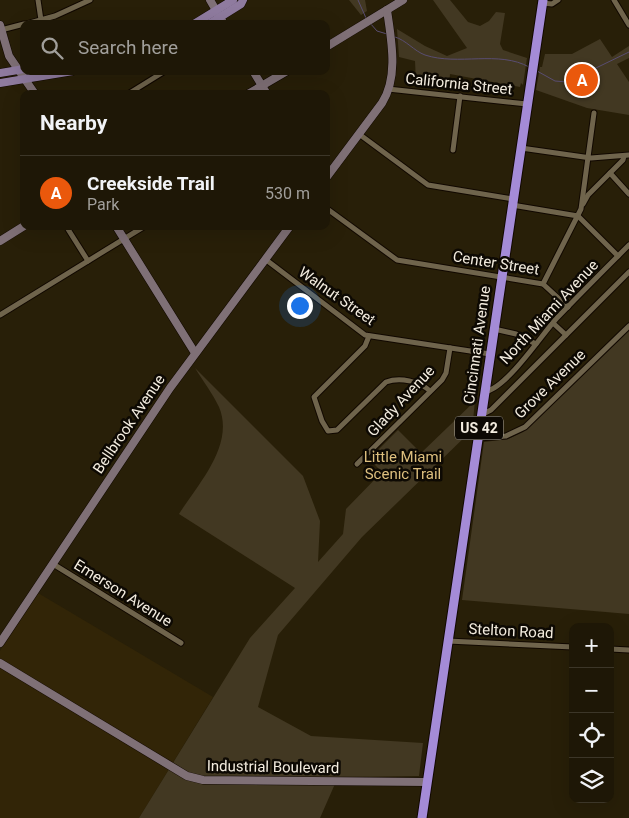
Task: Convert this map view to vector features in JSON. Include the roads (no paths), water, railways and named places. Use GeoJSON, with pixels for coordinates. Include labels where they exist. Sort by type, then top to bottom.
{"type":"FeatureCollection","features":[{"type":"Feature","properties":{"kind":"highway","name":"Cincinnati Avenue"},"geometry":{"type":"LineString","coordinates":[[424,818],[427,782],[542,2]]}},
{"type":"Feature","properties":{"kind":"main road"},"geometry":{"type":"LineString","coordinates":[[220,17],[233,0]]}},
{"type":"Feature","properties":{"kind":"main road"},"geometry":{"type":"LineString","coordinates":[[220,17],[241,4],[243,0]]}},
{"type":"Feature","properties":{"kind":"main road"},"geometry":{"type":"LineString","coordinates":[[0,73],[20,69]]}},
{"type":"Feature","properties":{"kind":"main road"},"geometry":{"type":"LineString","coordinates":[[0,83],[49,75]]}},
{"type":"Feature","properties":{"kind":"street"},"geometry":{"type":"LineString","coordinates":[[38,0],[41,20],[90,0]]}},
{"type":"Feature","properties":{"kind":"street"},"geometry":{"type":"LineString","coordinates":[[210,0],[220,17]]}},
{"type":"Feature","properties":{"kind":"street"},"geometry":{"type":"LineString","coordinates":[[330,45],[403,0]]}},
{"type":"Feature","properties":{"kind":"street"},"geometry":{"type":"LineString","coordinates":[[542,2],[552,4],[558,0]]}},
{"type":"Feature","properties":{"kind":"street"},"geometry":{"type":"LineString","coordinates":[[614,0],[629,25]]}},
{"type":"Feature","properties":{"kind":"street"},"geometry":{"type":"LineString","coordinates":[[330,173],[382,103],[388,89],[392,62],[387,10]]}},
{"type":"Feature","properties":{"kind":"street"},"geometry":{"type":"LineString","coordinates":[[20,25],[0,28],[7,51],[20,67]]}},
{"type":"Feature","properties":{"kind":"street"},"geometry":{"type":"LineString","coordinates":[[24,75],[32,90]]}},
{"type":"Feature","properties":{"kind":"street"},"geometry":{"type":"LineString","coordinates":[[134,90],[159,75]]}},
{"type":"Feature","properties":{"kind":"street"},"geometry":{"type":"LineString","coordinates":[[255,75],[264,90]]}},
{"type":"Feature","properties":{"kind":"street"},"geometry":{"type":"LineString","coordinates":[[255,90],[280,75]]}},
{"type":"Feature","properties":{"kind":"street","name":"California Street"},"geometry":{"type":"LineString","coordinates":[[388,89],[527,104]]}},
{"type":"Feature","properties":{"kind":"street"},"geometry":{"type":"LineString","coordinates":[[453,150],[460,96]]}},
{"type":"Feature","properties":{"kind":"street","name":"Center Street"},"geometry":{"type":"LineString","coordinates":[[330,211],[397,260],[543,284],[581,209],[594,113]]}},
{"type":"Feature","properties":{"kind":"street"},"geometry":{"type":"LineString","coordinates":[[359,134],[428,185],[578,216],[618,256]]}},
{"type":"Feature","properties":{"kind":"street"},"geometry":{"type":"LineString","coordinates":[[521,148],[588,157],[627,155]]}},
{"type":"Feature","properties":{"kind":"street"},"geometry":{"type":"LineString","coordinates":[[581,209],[588,195],[627,155]]}},
{"type":"Feature","properties":{"kind":"street"},"geometry":{"type":"LineString","coordinates":[[610,173],[629,194]]}},
{"type":"Feature","properties":{"kind":"street"},"geometry":{"type":"LineString","coordinates":[[0,241],[20,228]]}},
{"type":"Feature","properties":{"kind":"street"},"geometry":{"type":"LineString","coordinates":[[69,230],[88,261]]}},
{"type":"Feature","properties":{"kind":"street"},"geometry":{"type":"LineString","coordinates":[[118,230],[195,354]]}},
{"type":"Feature","properties":{"kind":"street"},"geometry":{"type":"LineString","coordinates":[[0,315],[139,230]]}},
{"type":"Feature","properties":{"kind":"street","name":"Bellbrook Avenue"},"geometry":{"type":"LineString","coordinates":[[0,643],[195,354],[287,230]]}},
{"type":"Feature","properties":{"kind":"street","name":"North Miami Avenue"},"geometry":{"type":"LineString","coordinates":[[484,392],[494,390],[553,323],[629,245]]}},
{"type":"Feature","properties":{"kind":"street","name":"Walnut Street"},"geometry":{"type":"LineString","coordinates":[[264,260],[369,336],[490,354]]}},
{"type":"Feature","properties":{"kind":"street"},"geometry":{"type":"LineString","coordinates":[[481,415],[491,410],[629,272]]}},
{"type":"Feature","properties":{"kind":"street"},"geometry":{"type":"LineString","coordinates":[[543,284],[568,307]]}},
{"type":"Feature","properties":{"kind":"street"},"geometry":{"type":"LineString","coordinates":[[553,323],[566,335]]}},
{"type":"Feature","properties":{"kind":"street","name":"Grove Avenue"},"geometry":{"type":"LineString","coordinates":[[477,438],[506,436],[525,427],[629,326]]}},
{"type":"Feature","properties":{"kind":"street"},"geometry":{"type":"LineString","coordinates":[[493,329],[509,332],[536,344]]}},
{"type":"Feature","properties":{"kind":"street"},"geometry":{"type":"LineString","coordinates":[[369,336],[365,346],[314,397],[322,421],[328,431],[337,430],[386,382],[395,380],[411,382],[430,391]]}},
{"type":"Feature","properties":{"kind":"street","name":"Glady Avenue"},"geometry":{"type":"LineString","coordinates":[[357,464],[445,376],[450,348]]}},
{"type":"Feature","properties":{"kind":"street","name":"Emerson Avenue"},"geometry":{"type":"LineString","coordinates":[[53,564],[181,644]]}},
{"type":"Feature","properties":{"kind":"street","name":"Stelton Road"},"geometry":{"type":"LineString","coordinates":[[448,641],[569,647]]}},
{"type":"Feature","properties":{"kind":"street"},"geometry":{"type":"LineString","coordinates":[[614,649],[629,650]]}},
{"type":"Feature","properties":{"kind":"street","name":"Industrial Boulevard"},"geometry":{"type":"LineString","coordinates":[[0,663],[187,776],[203,780],[427,782]]}},
{"type":"Feature","properties":{"kind":"waterway"},"geometry":{"type":"LineString","coordinates":[[358,0],[366,18]]}},
{"type":"Feature","properties":{"kind":"waterway"},"geometry":{"type":"LineString","coordinates":[[370,23],[377,31],[387,34]]}},
{"type":"Feature","properties":{"kind":"waterway"},"geometry":{"type":"LineString","coordinates":[[395,37],[425,55],[438,58],[505,60],[529,67]]}},
{"type":"Feature","properties":{"kind":"waterway"},"geometry":{"type":"LineString","coordinates":[[537,71],[555,81],[567,82],[629,52]]}},
{"type":"Feature","properties":{"kind":"place","name":"Creekside Trail"},"geometry":{"type":"Point","coordinates":[582,80]}},
{"type":"Feature","properties":{"kind":"park label","name":"Little Miami Scenic Trail"},"geometry":{"type":"Point","coordinates":[403,466]}}]}
